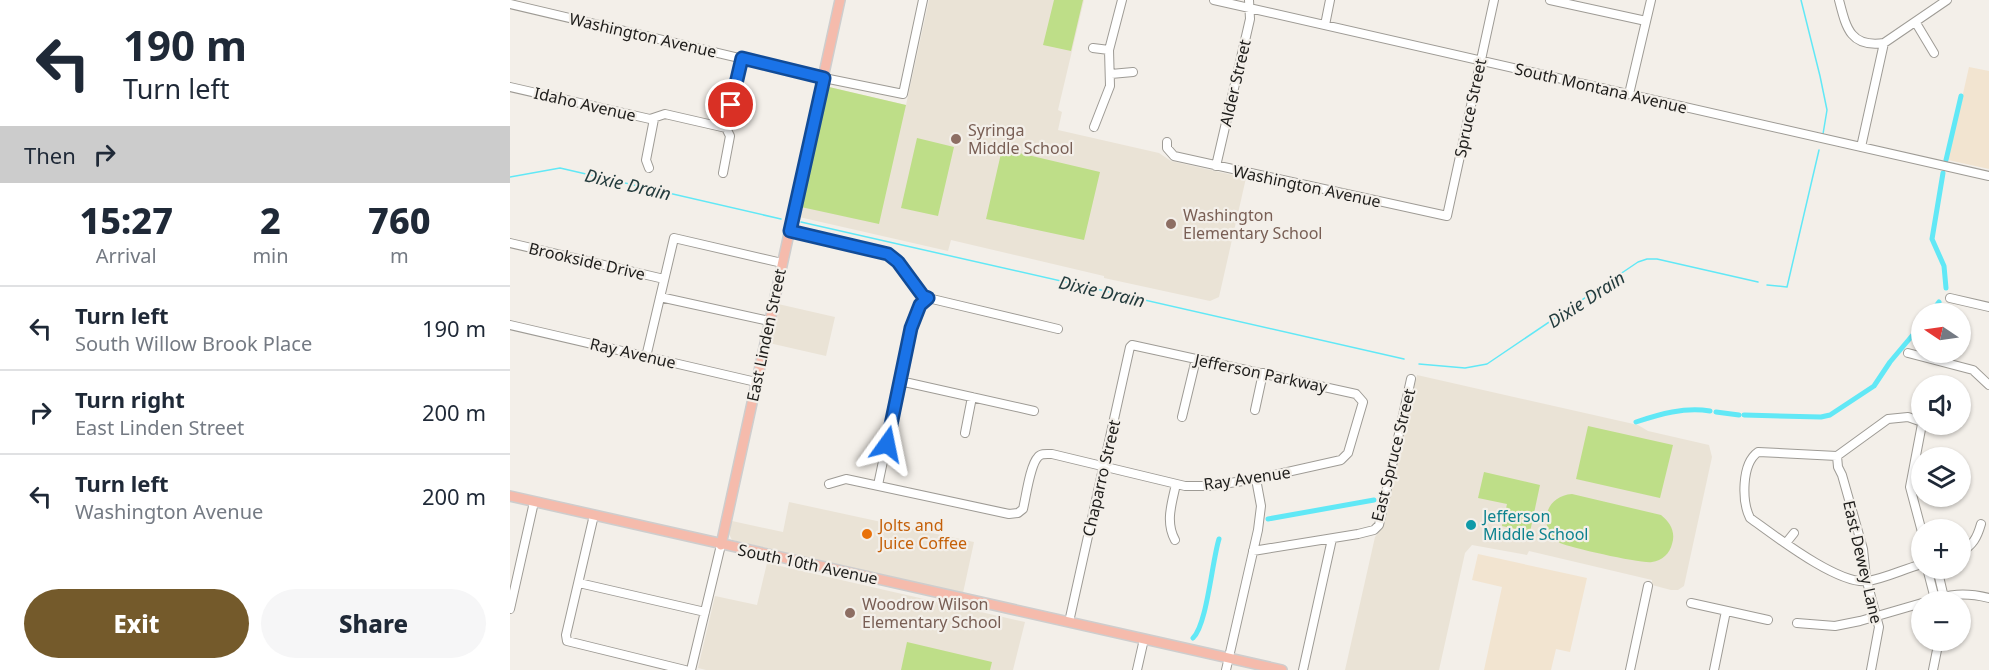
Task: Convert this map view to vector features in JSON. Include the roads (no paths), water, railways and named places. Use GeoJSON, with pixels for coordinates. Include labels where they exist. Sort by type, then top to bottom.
{"type":"FeatureCollection","features":[{"type":"Feature","properties":{"kind":"main road","name":"East Linden Street"},"geometry":{"type":"LineString","coordinates":[[721,544],[840,0]]}},
{"type":"Feature","properties":{"kind":"main road","name":"South 10th Avenue"},"geometry":{"type":"LineString","coordinates":[[510,496],[1282,670]]}},
{"type":"Feature","properties":{"kind":"street","name":"Washington Avenue"},"geometry":{"type":"LineString","coordinates":[[511,5],[824,78],[903,94],[923,0]]}},
{"type":"Feature","properties":{"kind":"street"},"geometry":{"type":"LineString","coordinates":[[1094,127],[1110,86],[1109,50],[1122,0]]}},
{"type":"Feature","properties":{"kind":"street","name":"South Montana Avenue"},"geometry":{"type":"LineString","coordinates":[[1214,0],[1249,4],[1325,25],[1989,176]]}},
{"type":"Feature","properties":{"kind":"street"},"geometry":{"type":"LineString","coordinates":[[1325,25],[1330,0]]}},
{"type":"Feature","properties":{"kind":"street","name":"Spruce Street"},"geometry":{"type":"LineString","coordinates":[[1447,216],[1494,0]]}},
{"type":"Feature","properties":{"kind":"street"},"geometry":{"type":"LineString","coordinates":[[1550,0],[1646,21]]}},
{"type":"Feature","properties":{"kind":"street"},"geometry":{"type":"LineString","coordinates":[[1629,94],[1651,0]]}},
{"type":"Feature","properties":{"kind":"street"},"geometry":{"type":"LineString","coordinates":[[1839,0],[1845,24],[1857,40],[1874,44],[1884,43],[1947,0]]}},
{"type":"Feature","properties":{"kind":"street","name":"Alder Street"},"geometry":{"type":"LineString","coordinates":[[1216,166],[1250,19],[1249,4]]}},
{"type":"Feature","properties":{"kind":"street"},"geometry":{"type":"LineString","coordinates":[[1916,23],[1934,53]]}},
{"type":"Feature","properties":{"kind":"street"},"geometry":{"type":"LineString","coordinates":[[1862,147],[1884,43]]}},
{"type":"Feature","properties":{"kind":"street"},"geometry":{"type":"LineString","coordinates":[[1093,48],[1109,50]]}},
{"type":"Feature","properties":{"kind":"street"},"geometry":{"type":"LineString","coordinates":[[723,173],[730,136],[727,129],[742,58]]}},
{"type":"Feature","properties":{"kind":"street"},"geometry":{"type":"LineString","coordinates":[[1111,74],[1133,72]]}},
{"type":"Feature","properties":{"kind":"street","name":"Idaho Avenue"},"geometry":{"type":"LineString","coordinates":[[510,87],[654,119],[665,114],[727,129]]}},
{"type":"Feature","properties":{"kind":"street"},"geometry":{"type":"LineString","coordinates":[[650,168],[646,160],[654,119]]}},
{"type":"Feature","properties":{"kind":"street","name":"Washington Avenue"},"geometry":{"type":"LineString","coordinates":[[1167,142],[1168,151],[1173,156],[1447,216]]}},
{"type":"Feature","properties":{"kind":"street"},"geometry":{"type":"LineString","coordinates":[[790,231],[888,254],[898,262],[923,296],[928,298],[1058,329]]}},
{"type":"Feature","properties":{"kind":"street"},"geometry":{"type":"LineString","coordinates":[[646,357],[674,238],[782,263]]}},
{"type":"Feature","properties":{"kind":"street","name":"Brookside Drive"},"geometry":{"type":"LineString","coordinates":[[510,243],[664,279]]}},
{"type":"Feature","properties":{"kind":"street","name":"Brookside Drive"},"geometry":{"type":"LineString","coordinates":[[660,297],[769,321]]}},
{"type":"Feature","properties":{"kind":"street"},"geometry":{"type":"LineString","coordinates":[[829,484],[846,479],[878,485],[911,328],[920,305],[928,298]]}},
{"type":"Feature","properties":{"kind":"street"},"geometry":{"type":"LineString","coordinates":[[1950,298],[1989,307]]}},
{"type":"Feature","properties":{"kind":"street","name":"Ray Avenue"},"geometry":{"type":"LineString","coordinates":[[510,325],[756,382]]}},
{"type":"Feature","properties":{"kind":"street","name":"Chaparro Street"},"geometry":{"type":"LineString","coordinates":[[1070,622],[1130,347],[1132,345],[1142,346]]}},
{"type":"Feature","properties":{"kind":"street","name":"Jefferson Parkway"},"geometry":{"type":"LineString","coordinates":[[1142,346],[1356,394],[1363,402],[1359,415]]}},
{"type":"Feature","properties":{"kind":"street"},"geometry":{"type":"LineString","coordinates":[[1908,353],[1973,370],[1989,385]]}},
{"type":"Feature","properties":{"kind":"street"},"geometry":{"type":"LineString","coordinates":[[1182,417],[1196,359]]}},
{"type":"Feature","properties":{"kind":"street"},"geometry":{"type":"LineString","coordinates":[[1255,410],[1263,373]]}},
{"type":"Feature","properties":{"kind":"street","name":"East Spruce Street"},"geometry":{"type":"LineString","coordinates":[[1332,539],[1374,530],[1379,525],[1411,379]]}},
{"type":"Feature","properties":{"kind":"street"},"geometry":{"type":"LineString","coordinates":[[900,381],[1034,411]]}},
{"type":"Feature","properties":{"kind":"street"},"geometry":{"type":"LineString","coordinates":[[965,433],[972,397]]}},
{"type":"Feature","properties":{"kind":"street","name":"Ray Avenue"},"geometry":{"type":"LineString","coordinates":[[878,485],[1009,514],[1018,513],[1023,509],[1037,457],[1052,454],[1176,484],[1210,486],[1256,479],[1341,460],[1348,453],[1359,415]]}},
{"type":"Feature","properties":{"kind":"street"},"geometry":{"type":"LineString","coordinates":[[1911,418],[1888,419],[1837,456],[1758,452],[1750,460],[1743,497],[1750,518],[1826,569],[1854,581],[1867,581],[1911,567]]}},
{"type":"Feature","properties":{"kind":"street"},"geometry":{"type":"LineString","coordinates":[[1918,519],[1910,488],[1920,435]]}},
{"type":"Feature","properties":{"kind":"street","name":"East Dewey Lane"},"geometry":{"type":"LineString","coordinates":[[1837,456],[1838,467],[1863,549],[1867,581],[1879,627],[1871,670]]}},
{"type":"Feature","properties":{"kind":"street"},"geometry":{"type":"LineString","coordinates":[[1226,670],[1261,506],[1256,479]]}},
{"type":"Feature","properties":{"kind":"street"},"geometry":{"type":"LineString","coordinates":[[1175,540],[1170,530],[1170,521],[1176,484]]}},
{"type":"Feature","properties":{"kind":"street"},"geometry":{"type":"LineString","coordinates":[[510,609],[534,502]]}},
{"type":"Feature","properties":{"kind":"street"},"geometry":{"type":"LineString","coordinates":[[594,515],[566,635],[567,641],[685,670]]}},
{"type":"Feature","properties":{"kind":"street"},"geometry":{"type":"LineString","coordinates":[[1971,546],[1977,539],[1981,524]]}},
{"type":"Feature","properties":{"kind":"street"},"geometry":{"type":"LineString","coordinates":[[1786,543],[1794,533]]}},
{"type":"Feature","properties":{"kind":"street"},"geometry":{"type":"LineString","coordinates":[[1253,551],[1332,539],[1303,670]]}},
{"type":"Feature","properties":{"kind":"street","name":"East Linden Street"},"geometry":{"type":"LineString","coordinates":[[691,670],[721,544]]}},
{"type":"Feature","properties":{"kind":"street"},"geometry":{"type":"LineString","coordinates":[[579,583],[705,612]]}},
{"type":"Feature","properties":{"kind":"street"},"geometry":{"type":"LineString","coordinates":[[1629,670],[1648,586]]}},
{"type":"Feature","properties":{"kind":"street"},"geometry":{"type":"LineString","coordinates":[[1971,594],[1989,597]]}},
{"type":"Feature","properties":{"kind":"street"},"geometry":{"type":"LineString","coordinates":[[1691,603],[1768,620]]}},
{"type":"Feature","properties":{"kind":"street"},"geometry":{"type":"LineString","coordinates":[[1797,623],[1835,626],[1911,606]]}},
{"type":"Feature","properties":{"kind":"street"},"geometry":{"type":"LineString","coordinates":[[1714,670],[1726,610]]}},
{"type":"Feature","properties":{"kind":"street"},"geometry":{"type":"LineString","coordinates":[[1137,670],[1144,639]]}},
{"type":"Feature","properties":{"kind":"street"},"geometry":{"type":"LineString","coordinates":[[1933,670],[1937,651]]}},
{"type":"Feature","properties":{"kind":"waterway","name":"Dixie Drain"},"geometry":{"type":"LineString","coordinates":[[1801,0],[1827,110],[1823,134]]}},
{"type":"Feature","properties":{"kind":"waterway"},"geometry":{"type":"LineString","coordinates":[[1946,160],[1961,96]]}},
{"type":"Feature","properties":{"kind":"waterway","name":"Dixie Drain"},"geometry":{"type":"LineString","coordinates":[[1767,285],[1787,287],[1819,150]]}},
{"type":"Feature","properties":{"kind":"waterway","name":"Dixie Drain"},"geometry":{"type":"LineString","coordinates":[[510,177],[560,168],[781,219]]}},
{"type":"Feature","properties":{"kind":"waterway"},"geometry":{"type":"LineString","coordinates":[[1943,173],[1932,239],[1944,266],[1946,288]]}},
{"type":"Feature","properties":{"kind":"waterway","name":"Dixie Drain"},"geometry":{"type":"LineString","coordinates":[[801,222],[1404,359]]}},
{"type":"Feature","properties":{"kind":"waterway","name":"Dixie Drain"},"geometry":{"type":"LineString","coordinates":[[1419,364],[1465,368],[1487,364],[1638,262],[1647,259],[1657,259],[1758,282]]}},
{"type":"Feature","properties":{"kind":"waterway"},"geometry":{"type":"LineString","coordinates":[[1744,415],[1821,417],[1830,415],[1874,386],[1911,337]]}},
{"type":"Feature","properties":{"kind":"waterway"},"geometry":{"type":"LineString","coordinates":[[1636,422],[1681,411],[1710,411]]}},
{"type":"Feature","properties":{"kind":"waterway"},"geometry":{"type":"LineString","coordinates":[[1716,412],[1739,415]]}},
{"type":"Feature","properties":{"kind":"waterway"},"geometry":{"type":"LineString","coordinates":[[1268,519],[1374,500]]}},
{"type":"Feature","properties":{"kind":"waterway"},"geometry":{"type":"LineString","coordinates":[[1193,638],[1198,631],[1206,607],[1219,539]]}},
{"type":"Feature","properties":{"kind":"place","name":"Syringa Middle School"},"geometry":{"type":"Point","coordinates":[956,139]}},
{"type":"Feature","properties":{"kind":"place","name":"Washington Elementary School"},"geometry":{"type":"Point","coordinates":[1171,224]}},
{"type":"Feature","properties":{"kind":"place","name":"Jefferson Middle School"},"geometry":{"type":"Point","coordinates":[1471,525]}},
{"type":"Feature","properties":{"kind":"place","name":"Jolts and Juice Coffee"},"geometry":{"type":"Point","coordinates":[867,534]}},
{"type":"Feature","properties":{"kind":"place","name":"Woodrow Wilson Elementary School"},"geometry":{"type":"Point","coordinates":[850,613]}}]}
